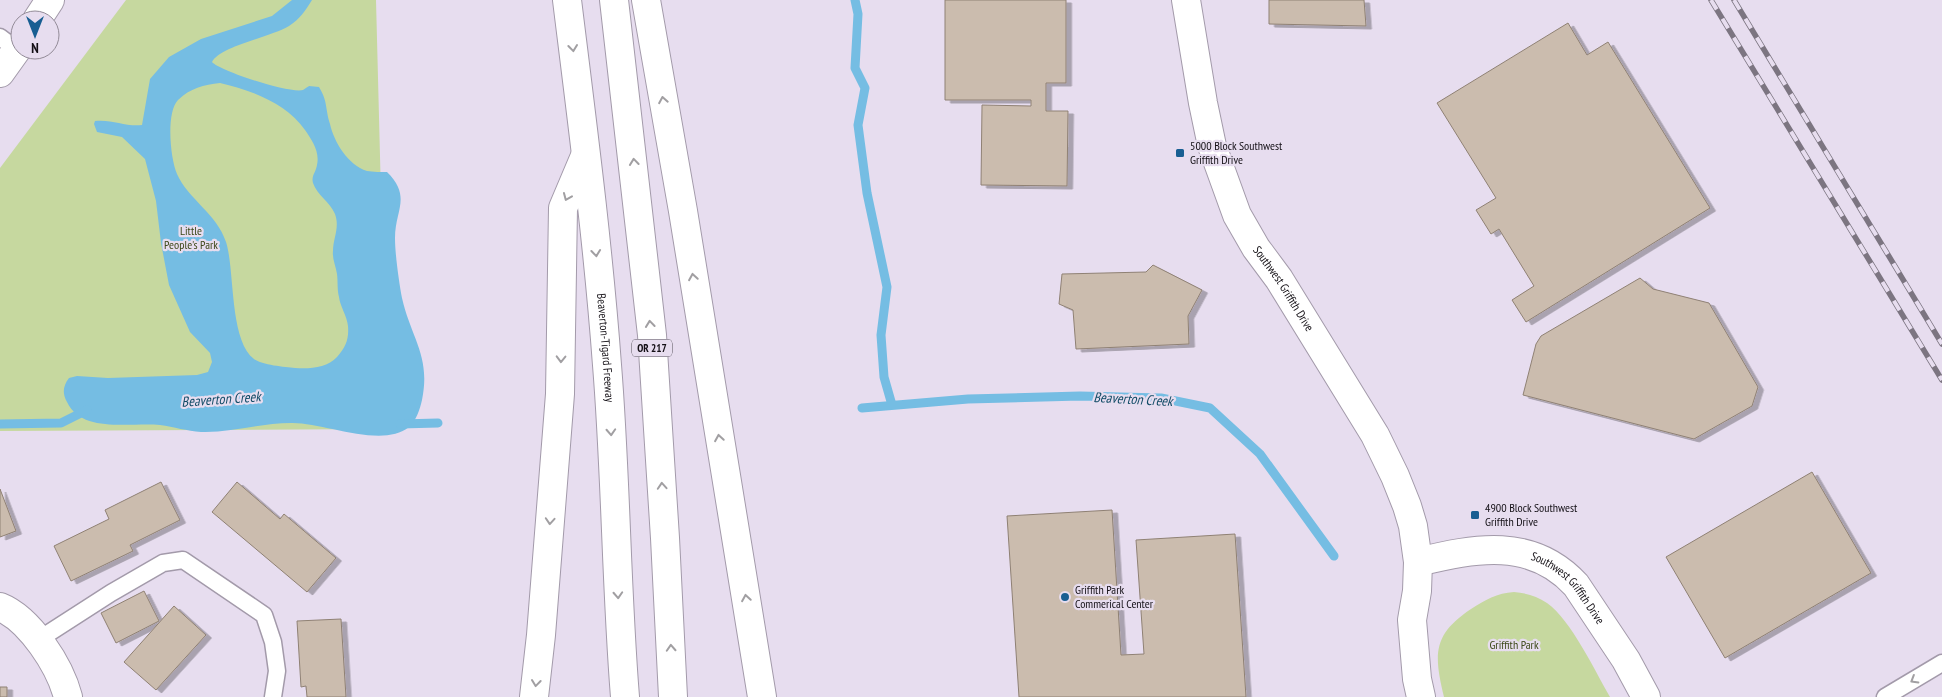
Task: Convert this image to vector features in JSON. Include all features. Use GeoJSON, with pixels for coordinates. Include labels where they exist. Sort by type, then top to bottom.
{"type":"FeatureCollection","features":[{"type":"Feature","properties":{"kind":"main road","name":"Beaverton-Tigard Freeway"},"geometry":{"type":"LineString","coordinates":[[567,0],[586,152],[608,365],[619,613],[626,697]]}},
{"type":"Feature","properties":{"kind":"main road","name":"OR 217"},"geometry":{"type":"LineString","coordinates":[[614,0],[652,334],[673,697]]}},
{"type":"Feature","properties":{"kind":"main road"},"geometry":{"type":"LineString","coordinates":[[646,0],[686,230],[762,697]]}},
{"type":"Feature","properties":{"kind":"main road","name":"Southwest Griffith Drive"},"geometry":{"type":"LineString","coordinates":[[1186,0],[1212,146],[1237,215],[1256,248],[1279,279],[1375,436],[1395,476],[1407,506],[1413,526],[1418,562],[1417,591],[1412,620],[1417,678],[1421,697]]}},
{"type":"Feature","properties":{"kind":"main road"},"geometry":{"type":"LineString","coordinates":[[0,74],[10,49]]}},
{"type":"Feature","properties":{"kind":"main road"},"geometry":{"type":"LineString","coordinates":[[534,697],[541,635],[560,394],[563,208],[586,152]]}},
{"type":"Feature","properties":{"kind":"main road","name":"Southwest Griffith Drive"},"geometry":{"type":"LineString","coordinates":[[1418,562],[1456,552],[1497,549],[1519,552],[1554,565],[1576,585],[1626,660],[1646,697]]}},
{"type":"Feature","properties":{"kind":"main road"},"geometry":{"type":"LineString","coordinates":[[0,607],[10,611],[30,628],[54,664],[68,697]]}},
{"type":"Feature","properties":{"kind":"lane"},"geometry":{"type":"LineString","coordinates":[[38,640],[111,592],[163,563],[183,560],[264,615],[273,642],[277,671],[273,697]]}},
{"type":"Feature","properties":{"kind":"lane"},"geometry":{"type":"LineString","coordinates":[[1886,697],[1942,663]]}},
{"type":"Feature","properties":{"kind":"green space","name":"Little People's Park"},"geometry":{"type":"Polygon","coordinates":[[[126,0],[376,0],[387,429],[0,431],[0,168],[126,0]]]}},
{"type":"Feature","properties":{"kind":"green space","name":"Griffith Park"},"geometry":{"type":"Polygon","coordinates":[[[1514,592],[1539,598],[1556,611],[1574,633],[1610,697],[1444,697],[1438,658],[1439,647],[1449,628],[1458,619],[1481,603],[1497,595],[1514,592]]]}},
{"type":"Feature","properties":{"kind":"water"},"geometry":{"type":"Polygon","coordinates":[[[292,0],[312,0],[299,18],[289,26],[235,46],[217,56],[212,62],[241,76],[284,89],[303,90],[309,86],[319,87],[325,101],[332,131],[343,152],[360,168],[367,171],[387,172],[395,181],[401,196],[395,238],[396,260],[402,298],[419,348],[424,371],[422,400],[414,422],[397,433],[384,436],[291,423],[201,432],[160,425],[95,423],[84,419],[74,412],[65,399],[65,384],[69,378],[77,376],[108,378],[197,375],[208,372],[212,362],[210,353],[190,332],[169,285],[156,201],[145,159],[122,137],[97,132],[94,124],[95,121],[142,125],[150,79],[169,57],[201,39],[272,16],[292,0]],[[220,83],[203,86],[187,93],[174,106],[170,136],[177,174],[188,191],[216,223],[226,242],[237,321],[240,337],[246,350],[254,359],[268,364],[301,368],[323,366],[333,361],[343,350],[347,339],[348,326],[338,291],[333,257],[333,246],[337,228],[335,214],[313,183],[318,160],[316,151],[313,142],[305,130],[288,112],[267,99],[220,83]]]}},
{"type":"Feature","properties":{"kind":"building"},"geometry":{"type":"Polygon","coordinates":[[[945,0],[1066,0],[1066,83],[1046,83],[1046,111],[1068,111],[1067,186],[981,185],[982,105],[1031,106],[1031,100],[945,100],[945,0]]]}},
{"type":"Feature","properties":{"kind":"building"},"geometry":{"type":"Polygon","coordinates":[[[1269,0],[1364,0],[1366,26],[1269,24],[1269,0]]]}},
{"type":"Feature","properties":{"kind":"building"},"geometry":{"type":"Polygon","coordinates":[[[1568,23],[1587,55],[1608,42],[1710,208],[1526,322],[1512,300],[1534,286],[1499,229],[1491,234],[1476,210],[1496,198],[1437,103],[1568,23]]]}},
{"type":"Feature","properties":{"kind":"building"},"geometry":{"type":"Polygon","coordinates":[[[1153,265],[1202,290],[1188,316],[1189,344],[1076,349],[1073,310],[1059,304],[1062,274],[1146,272],[1153,265]]]}},
{"type":"Feature","properties":{"kind":"building"},"geometry":{"type":"Polygon","coordinates":[[[1640,278],[1653,289],[1709,303],[1758,387],[1752,406],[1694,439],[1523,395],[1536,344],[1541,336],[1640,278]]]}},
{"type":"Feature","properties":{"kind":"building"},"geometry":{"type":"Polygon","coordinates":[[[1812,472],[1871,573],[1725,658],[1666,557],[1812,472]]]}},
{"type":"Feature","properties":{"kind":"building"},"geometry":{"type":"Polygon","coordinates":[[[161,482],[180,520],[130,545],[133,551],[71,581],[54,546],[109,519],[105,510],[161,482]]]}},
{"type":"Feature","properties":{"kind":"building"},"geometry":{"type":"Polygon","coordinates":[[[237,482],[280,519],[284,514],[336,558],[307,592],[212,512],[237,482]]]}},
{"type":"Feature","properties":{"kind":"building"},"geometry":{"type":"Polygon","coordinates":[[[0,489],[16,531],[0,537],[0,489]]]}},
{"type":"Feature","properties":{"kind":"building","name":"Griffith Park Commerical Center"},"geometry":{"type":"Polygon","coordinates":[[[1112,510],[1121,655],[1144,654],[1136,540],[1235,534],[1246,697],[1019,697],[1007,516],[1112,510]]]}},
{"type":"Feature","properties":{"kind":"building"},"geometry":{"type":"Polygon","coordinates":[[[144,591],[159,621],[116,643],[101,613],[144,591]]]}},
{"type":"Feature","properties":{"kind":"building"},"geometry":{"type":"Polygon","coordinates":[[[174,606],[206,635],[156,690],[124,662],[174,606]]]}},
{"type":"Feature","properties":{"kind":"building"},"geometry":{"type":"Polygon","coordinates":[[[341,619],[346,697],[307,697],[306,686],[301,687],[297,621],[341,619]]]}},
{"type":"Feature","properties":{"kind":"building"},"geometry":{"type":"Polygon","coordinates":[[[0,687],[7,687],[7,697],[0,697],[0,687]]]}},
{"type":"Feature","properties":{"kind":"waterway"},"geometry":{"type":"LineString","coordinates":[[855,0],[858,14],[855,68],[865,88],[858,125],[867,193],[887,287],[881,335],[884,377],[892,405]]}},
{"type":"Feature","properties":{"kind":"waterway","name":"Beaverton Creek"},"geometry":{"type":"LineString","coordinates":[[862,408],[968,399],[1080,396],[1161,398],[1210,408],[1260,454],[1334,556]]}},
{"type":"Feature","properties":{"kind":"waterway","name":"Beaverton Creek"},"geometry":{"type":"LineString","coordinates":[[0,424],[61,423],[87,410]]}},
{"type":"Feature","properties":{"kind":"waterway","name":"Beaverton Creek"},"geometry":{"type":"LineString","coordinates":[[400,424],[438,423]]}},
{"type":"Feature","properties":{"kind":"railway"},"geometry":{"type":"LineString","coordinates":[[1711,0],[1942,380]]}},
{"type":"Feature","properties":{"kind":"railway"},"geometry":{"type":"LineString","coordinates":[[1734,0],[1942,344]]}},
{"type":"Feature","properties":{"kind":"place","name":"5000 Block Southwest Griffith Drive"},"geometry":{"type":"Point","coordinates":[1180,153]}},
{"type":"Feature","properties":{"kind":"place","name":"4900 Block Southwest Griffith Drive"},"geometry":{"type":"Point","coordinates":[1475,515]}},
{"type":"Feature","properties":{"kind":"place","name":"Griffith Park Commerical Center"},"geometry":{"type":"Point","coordinates":[1065,597]}}]}
